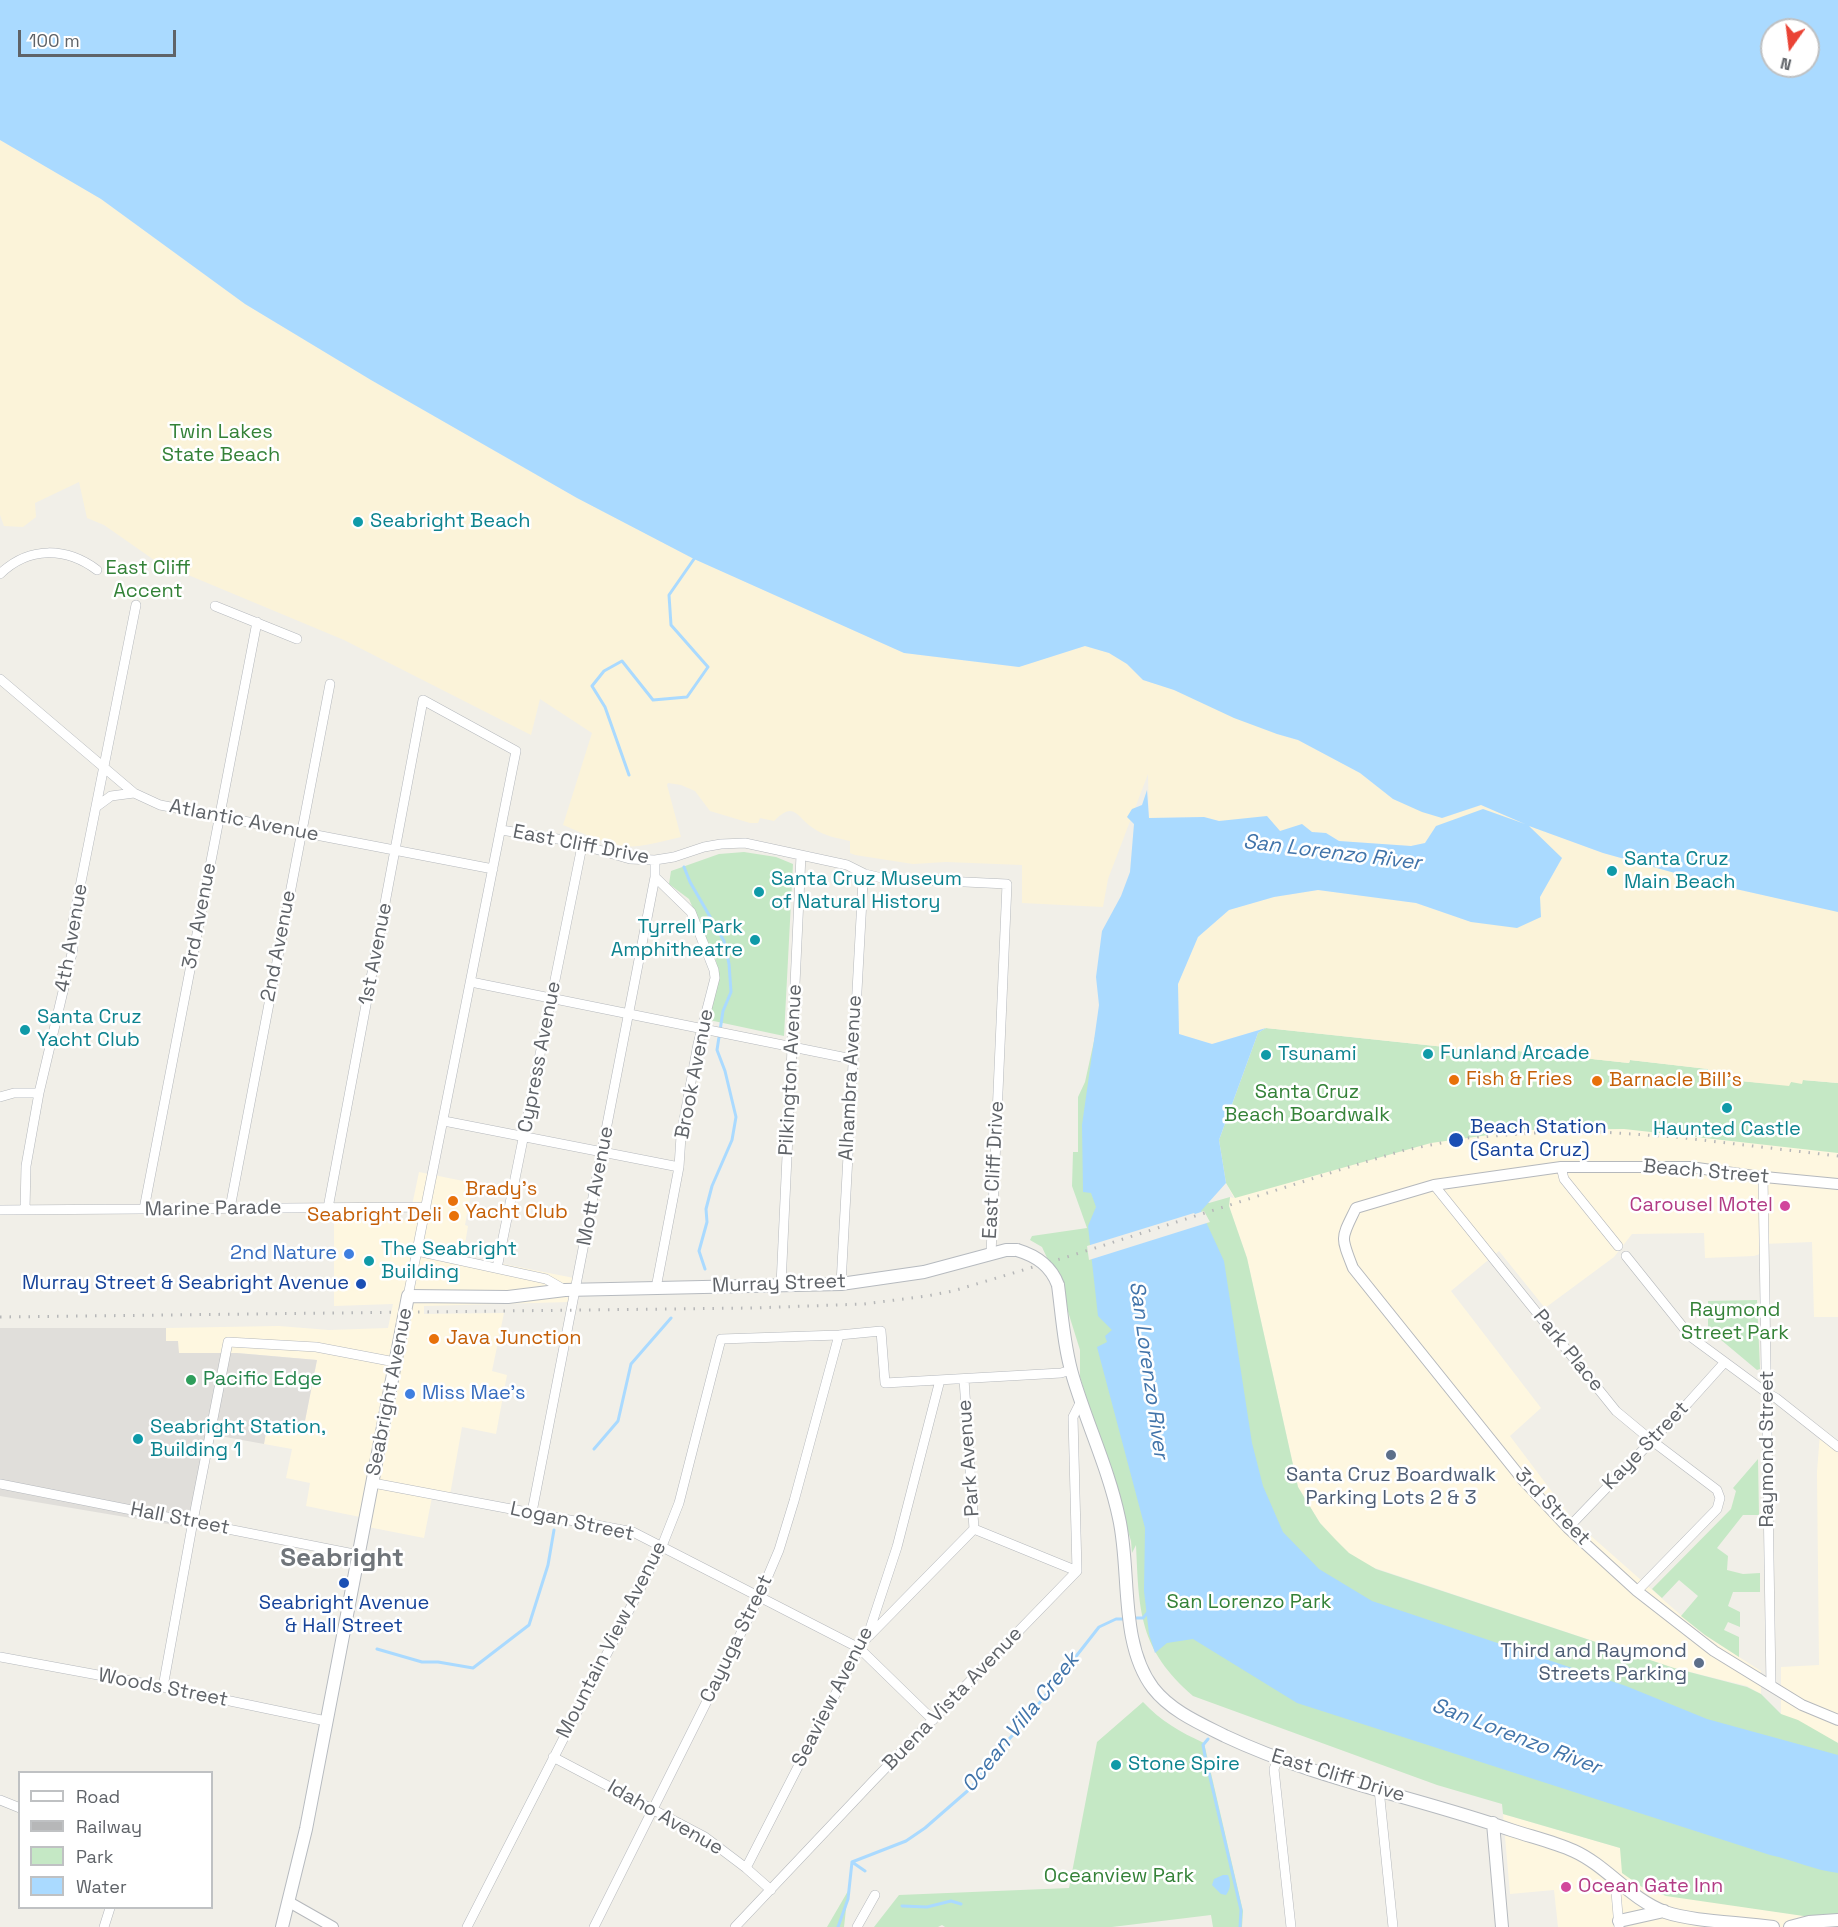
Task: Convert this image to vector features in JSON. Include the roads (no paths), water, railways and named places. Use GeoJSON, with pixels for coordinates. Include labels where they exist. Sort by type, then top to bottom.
{"type":"FeatureCollection","features":[{"type":"Feature","properties":{"kind":"main road","name":"East Cliff Drive"},"geometry":{"type":"LineString","coordinates":[[991,1254],[1017,1250],[1037,1258],[1055,1276],[1071,1370],[1119,1516],[1133,1642],[1145,1675],[1159,1695],[1182,1714],[1278,1759],[1493,1823],[1573,1851],[1593,1862],[1647,1904],[1664,1911]]}},
{"type":"Feature","properties":{"kind":"main road","name":"Murray Street"},"geometry":{"type":"LineString","coordinates":[[408,1296],[508,1297],[570,1290],[841,1284],[924,1272],[991,1254]]}},
{"type":"Feature","properties":{"kind":"main road","name":"Seabright Avenue"},"geometry":{"type":"LineString","coordinates":[[282,1927],[306,1829],[408,1296]]}},
{"type":"Feature","properties":{"kind":"main road"},"geometry":{"type":"LineString","coordinates":[[1493,1823],[1502,1927]]}},
{"type":"Feature","properties":{"kind":"main road"},"geometry":{"type":"LineString","coordinates":[[1619,1924],[1664,1911],[1734,1925],[1773,1927]]}},
{"type":"Feature","properties":{"kind":"main road"},"geometry":{"type":"LineString","coordinates":[[1790,1927],[1809,1922],[1838,1920]]}},
{"type":"Feature","properties":{"kind":"street"},"geometry":{"type":"LineString","coordinates":[[0,574],[23,557],[47,553],[68,554],[83,560],[97,570]]}},
{"type":"Feature","properties":{"kind":"street","name":"4th Avenue"},"geometry":{"type":"LineString","coordinates":[[25,1210],[26,1166],[39,1093],[73,949],[73,922],[136,605]]}},
{"type":"Feature","properties":{"kind":"street"},"geometry":{"type":"LineString","coordinates":[[215,606],[297,639]]}},
{"type":"Feature","properties":{"kind":"street","name":"3rd Avenue"},"geometry":{"type":"LineString","coordinates":[[144,1209],[257,622]]}},
{"type":"Feature","properties":{"kind":"street","name":"Atlantic Avenue"},"geometry":{"type":"LineString","coordinates":[[0,680],[134,793],[160,806],[493,869]]}},
{"type":"Feature","properties":{"kind":"street","name":"2nd Avenue"},"geometry":{"type":"LineString","coordinates":[[230,1208],[330,684]]}},
{"type":"Feature","properties":{"kind":"street","name":"1st Avenue"},"geometry":{"type":"LineString","coordinates":[[328,1208],[423,700],[516,751]]}},
{"type":"Feature","properties":{"kind":"street","name":"Seabright Avenue"},"geometry":{"type":"LineString","coordinates":[[408,1296],[516,751]]}},
{"type":"Feature","properties":{"kind":"street"},"geometry":{"type":"LineString","coordinates":[[96,807],[111,796],[134,793]]}},
{"type":"Feature","properties":{"kind":"street","name":"East Cliff Drive"},"geometry":{"type":"LineString","coordinates":[[501,830],[564,840],[630,859],[655,860],[674,857],[704,847],[745,843],[847,865],[866,874],[882,878],[1007,884],[991,1254]]}},
{"type":"Feature","properties":{"kind":"street","name":"Cypress Avenue"},"geometry":{"type":"LineString","coordinates":[[497,1268],[582,846]]}},
{"type":"Feature","properties":{"kind":"street","name":"Pilkington Avenue"},"geometry":{"type":"LineString","coordinates":[[780,1285],[801,855]]}},
{"type":"Feature","properties":{"kind":"street","name":"Mott Avenue"},"geometry":{"type":"LineString","coordinates":[[532,1512],[572,1309],[570,1290],[603,1151],[655,877],[655,860]]}},
{"type":"Feature","properties":{"kind":"street","name":"Alhambra Avenue"},"geometry":{"type":"LineString","coordinates":[[841,1284],[852,1059],[863,881],[866,874]]}},
{"type":"Feature","properties":{"kind":"street","name":"Brook Avenue"},"geometry":{"type":"LineString","coordinates":[[655,877],[691,912],[714,970],[681,1136],[679,1167],[656,1288]]}},
{"type":"Feature","properties":{"kind":"street"},"geometry":{"type":"LineString","coordinates":[[471,982],[629,1016],[852,1059]]}},
{"type":"Feature","properties":{"kind":"street"},"geometry":{"type":"LineString","coordinates":[[0,1097],[14,1093],[39,1093]]}},
{"type":"Feature","properties":{"kind":"street"},"geometry":{"type":"LineString","coordinates":[[444,1121],[679,1167]]}},
{"type":"Feature","properties":{"kind":"street"},"geometry":{"type":"LineString","coordinates":[[1561,1167],[1564,1179],[1618,1246]]}},
{"type":"Feature","properties":{"kind":"street","name":"Beach Street"},"geometry":{"type":"LineString","coordinates":[[1343,1235],[1356,1208],[1434,1185],[1561,1167],[1690,1167],[1838,1184]]}},
{"type":"Feature","properties":{"kind":"street","name":"Raymond Street"},"geometry":{"type":"LineString","coordinates":[[1763,1176],[1771,1686]]}},
{"type":"Feature","properties":{"kind":"street","name":"Park Place"},"geometry":{"type":"LineString","coordinates":[[1434,1185],[1616,1411],[1713,1486],[1720,1498],[1717,1509],[1637,1591]]}},
{"type":"Feature","properties":{"kind":"street","name":"Marine Parade"},"geometry":{"type":"LineString","coordinates":[[0,1210],[426,1207]]}},
{"type":"Feature","properties":{"kind":"street","name":"3rd Street"},"geometry":{"type":"LineString","coordinates":[[1343,1235],[1344,1245],[1353,1268],[1524,1480],[1568,1528],[1637,1591],[1701,1641],[1802,1705],[1826,1716],[1838,1718]]}},
{"type":"Feature","properties":{"kind":"street","name":"Murray Street"},"geometry":{"type":"LineString","coordinates":[[417,1251],[546,1279],[570,1290]]}},
{"type":"Feature","properties":{"kind":"street"},"geometry":{"type":"LineString","coordinates":[[1626,1256],[1691,1337],[1767,1394],[1776,1398],[1838,1447]]}},
{"type":"Feature","properties":{"kind":"street"},"geometry":{"type":"LineString","coordinates":[[839,1335],[881,1331],[885,1383],[1061,1373],[1071,1370]]}},
{"type":"Feature","properties":{"kind":"street","name":"Mountain View Avenue"},"geometry":{"type":"LineString","coordinates":[[467,1927],[662,1546],[679,1503],[721,1339],[839,1335]]}},
{"type":"Feature","properties":{"kind":"street","name":"Cayuga Street"},"geometry":{"type":"LineString","coordinates":[[594,1927],[759,1597],[779,1550],[839,1335]]}},
{"type":"Feature","properties":{"kind":"street"},"geometry":{"type":"LineString","coordinates":[[163,1687],[228,1342],[316,1347],[395,1362]]}},
{"type":"Feature","properties":{"kind":"street","name":"Kaye Street"},"geometry":{"type":"LineString","coordinates":[[1568,1528],[1724,1363]]}},
{"type":"Feature","properties":{"kind":"street","name":"Park Avenue"},"geometry":{"type":"LineString","coordinates":[[867,1638],[974,1529],[964,1379]]}},
{"type":"Feature","properties":{"kind":"street","name":"Seaview Avenue"},"geometry":{"type":"LineString","coordinates":[[746,1868],[859,1648],[867,1638],[897,1547],[940,1380]]}},
{"type":"Feature","properties":{"kind":"street"},"geometry":{"type":"LineString","coordinates":[[974,1529],[1077,1571],[1073,1417],[1081,1401]]}},
{"type":"Feature","properties":{"kind":"street"},"geometry":{"type":"LineString","coordinates":[[1073,1434],[1078,1419],[1087,1416]]}},
{"type":"Feature","properties":{"kind":"street","name":"Logan Street"},"geometry":{"type":"LineString","coordinates":[[373,1483],[633,1532],[859,1648],[933,1720]]}},
{"type":"Feature","properties":{"kind":"street","name":"Hall Street"},"geometry":{"type":"LineString","coordinates":[[0,1484],[359,1555]]}},
{"type":"Feature","properties":{"kind":"street","name":"Buena Vista Avenue"},"geometry":{"type":"LineString","coordinates":[[735,1927],[1077,1571]]}},
{"type":"Feature","properties":{"kind":"street","name":"Woods Street"},"geometry":{"type":"LineString","coordinates":[[0,1657],[163,1687],[326,1721]]}},
{"type":"Feature","properties":{"kind":"street","name":"Idaho Avenue"},"geometry":{"type":"LineString","coordinates":[[553,1757],[705,1837],[771,1890]]}},
{"type":"Feature","properties":{"kind":"street"},"geometry":{"type":"LineString","coordinates":[[1278,1759],[1274,1769],[1290,1927]]}},
{"type":"Feature","properties":{"kind":"street"},"geometry":{"type":"LineString","coordinates":[[1380,1789],[1393,1927]]}},
{"type":"Feature","properties":{"kind":"street"},"geometry":{"type":"LineString","coordinates":[[0,1800],[18,1807]]}},
{"type":"Feature","properties":{"kind":"street"},"geometry":{"type":"LineString","coordinates":[[1615,1880],[1619,1924]]}},
{"type":"Feature","properties":{"kind":"street"},"geometry":{"type":"LineString","coordinates":[[857,1927],[875,1895]]}},
{"type":"Feature","properties":{"kind":"street"},"geometry":{"type":"LineString","coordinates":[[289,1902],[333,1927]]}},
{"type":"Feature","properties":{"kind":"street"},"geometry":{"type":"LineString","coordinates":[[104,1927],[110,1909]]}},
{"type":"Feature","properties":{"kind":"water","name":"San Lorenzo River"},"geometry":{"type":"Polygon","coordinates":[[[0,0],[1838,0],[1838,912],[1718,885],[1603,853],[1529,826],[1562,858],[1540,897],[1541,917],[1517,928],[1471,922],[1416,903],[1318,890],[1274,897],[1229,910],[1198,937],[1178,984],[1179,1034],[1212,1044],[1266,1028],[1258,1033],[1219,1140],[1226,1183],[1201,1211],[1224,1261],[1252,1443],[1263,1486],[1283,1532],[1319,1569],[1372,1601],[1626,1686],[1707,1719],[1838,1755],[1838,1873],[1770,1855],[1297,1703],[1193,1639],[1167,1643],[1155,1653],[1149,1634],[1144,1591],[1145,1528],[1097,1347],[1107,1342],[1105,1336],[1112,1330],[1098,1316],[1088,1226],[1096,1207],[1091,1193],[1083,1192],[1082,1125],[1099,1005],[1096,977],[1102,931],[1121,896],[1130,872],[1134,824],[1127,817],[1132,809],[1142,805],[1147,790],[1149,818],[1204,817],[1219,821],[1267,816],[1280,831],[1302,824],[1312,832],[1326,833],[1339,841],[1411,846],[1425,843],[1436,826],[1483,809],[1525,824],[1481,805],[1442,818],[1422,812],[1393,799],[1360,773],[1298,740],[1234,718],[1174,690],[1143,680],[1127,664],[1109,653],[1085,646],[1019,667],[904,653],[694,559],[577,498],[371,380],[245,304],[101,199],[0,140],[0,0]]]}},
{"type":"Feature","properties":{"kind":"water"},"geometry":{"type":"Polygon","coordinates":[[[1228,1875],[1230,1881],[1230,1888],[1226,1895],[1221,1894],[1212,1885],[1214,1879],[1228,1875]]]}},
{"type":"Feature","properties":{"kind":"waterway"},"geometry":{"type":"LineString","coordinates":[[629,775],[605,707],[592,686],[604,671],[622,661],[653,700],[687,697],[708,667],[671,625],[669,595],[694,559]]}},
{"type":"Feature","properties":{"kind":"waterway"},"geometry":{"type":"LineString","coordinates":[[684,867],[690,882],[724,941],[729,964],[731,992],[723,1011],[717,1050],[725,1071],[736,1117],[732,1140],[712,1186],[706,1209],[707,1222],[699,1251],[705,1269]]}},
{"type":"Feature","properties":{"kind":"waterway"},"geometry":{"type":"LineString","coordinates":[[594,1449],[618,1421],[631,1364],[671,1318]]}},
{"type":"Feature","properties":{"kind":"waterway"},"geometry":{"type":"LineString","coordinates":[[377,1649],[422,1662],[438,1662],[473,1668],[529,1625],[548,1565],[554,1530]]}},
{"type":"Feature","properties":{"kind":"waterway","name":"Ocean Villa Creek"},"geometry":{"type":"LineString","coordinates":[[1132,1618],[1143,1618],[1149,1611]]}},
{"type":"Feature","properties":{"kind":"waterway","name":"Ocean Villa Creek"},"geometry":{"type":"LineString","coordinates":[[838,1927],[848,1899],[852,1862],[906,1841],[925,1828],[972,1787],[999,1750],[1023,1724],[1099,1627],[1116,1619],[1125,1619]]}},
{"type":"Feature","properties":{"kind":"waterway"},"geometry":{"type":"LineString","coordinates":[[1208,1739],[1203,1745],[1241,1910],[1240,1927]]}},
{"type":"Feature","properties":{"kind":"waterway"},"geometry":{"type":"LineString","coordinates":[[852,1862],[865,1871]]}},
{"type":"Feature","properties":{"kind":"waterway"},"geometry":{"type":"LineString","coordinates":[[902,1906],[927,1907],[951,1901],[961,1904]]}},
{"type":"Feature","properties":{"kind":"railway"},"geometry":{"type":"LineString","coordinates":[[0,1317],[752,1308],[864,1304],[953,1291],[1405,1150],[1467,1138],[1533,1133],[1601,1132],[1676,1137],[1838,1156]]}},
{"type":"Feature","properties":{"kind":"place","name":"Seabright Beach"},"geometry":{"type":"Point","coordinates":[358,522]}},
{"type":"Feature","properties":{"kind":"place","name":"Santa Cruz Main Beach"},"geometry":{"type":"Point","coordinates":[1612,871]}},
{"type":"Feature","properties":{"kind":"place","name":"Santa Cruz Museum of Natural History"},"geometry":{"type":"Point","coordinates":[759,892]}},
{"type":"Feature","properties":{"kind":"place","name":"Tyrrell Park Amphitheatre"},"geometry":{"type":"Point","coordinates":[755,940]}},
{"type":"Feature","properties":{"kind":"place","name":"Santa Cruz Yacht Club"},"geometry":{"type":"Point","coordinates":[25,1030]}},
{"type":"Feature","properties":{"kind":"place","name":"Funland Arcade"},"geometry":{"type":"Point","coordinates":[1428,1054]}},
{"type":"Feature","properties":{"kind":"place","name":"Tsunami"},"geometry":{"type":"Point","coordinates":[1266,1055]}},
{"type":"Feature","properties":{"kind":"place","name":"Fish & Fries"},"geometry":{"type":"Point","coordinates":[1454,1080]}},
{"type":"Feature","properties":{"kind":"place","name":"Barnacle Bill's"},"geometry":{"type":"Point","coordinates":[1597,1081]}},
{"type":"Feature","properties":{"kind":"place","name":"Haunted Castle"},"geometry":{"type":"Point","coordinates":[1727,1108]}},
{"type":"Feature","properties":{"kind":"place","name":"Beach Station (Santa Cruz)"},"geometry":{"type":"Point","coordinates":[1456,1140]}},
{"type":"Feature","properties":{"kind":"place","name":"Brady's Yacht Club"},"geometry":{"type":"Point","coordinates":[453,1201]}},
{"type":"Feature","properties":{"kind":"place","name":"Carousel Motel"},"geometry":{"type":"Point","coordinates":[1785,1206]}},
{"type":"Feature","properties":{"kind":"place","name":"Seabright Deli"},"geometry":{"type":"Point","coordinates":[454,1216]}},
{"type":"Feature","properties":{"kind":"place","name":"2nd Nature"},"geometry":{"type":"Point","coordinates":[349,1254]}},
{"type":"Feature","properties":{"kind":"place","name":"The Seabright Building"},"geometry":{"type":"Point","coordinates":[369,1261]}},
{"type":"Feature","properties":{"kind":"place","name":"Murray Street & Seabright Avenue"},"geometry":{"type":"Point","coordinates":[361,1284]}},
{"type":"Feature","properties":{"kind":"place","name":"Java Junction"},"geometry":{"type":"Point","coordinates":[434,1339]}},
{"type":"Feature","properties":{"kind":"place","name":"Pacific Edge"},"geometry":{"type":"Point","coordinates":[191,1380]}},
{"type":"Feature","properties":{"kind":"place","name":"Miss Mae's"},"geometry":{"type":"Point","coordinates":[410,1394]}},
{"type":"Feature","properties":{"kind":"place","name":"Seabright Station, Building 1"},"geometry":{"type":"Point","coordinates":[138,1439]}},
{"type":"Feature","properties":{"kind":"place","name":"Santa Cruz Boardwalk Parking Lots 2 & 3"},"geometry":{"type":"Point","coordinates":[1391,1455]}},
{"type":"Feature","properties":{"kind":"place","name":"Seabright Avenue & Hall Street"},"geometry":{"type":"Point","coordinates":[344,1583]}},
{"type":"Feature","properties":{"kind":"place","name":"Third and Raymond Streets Parking"},"geometry":{"type":"Point","coordinates":[1699,1663]}},
{"type":"Feature","properties":{"kind":"place","name":"Stone Spire"},"geometry":{"type":"Point","coordinates":[1116,1765]}},
{"type":"Feature","properties":{"kind":"place","name":"Ocean Gate Inn"},"geometry":{"type":"Point","coordinates":[1566,1887]}},
{"type":"Feature","properties":{"kind":"district","name":"Seabright"},"geometry":{"type":"Point","coordinates":[342,1559]}},
{"type":"Feature","properties":{"kind":"park label","name":"Twin Lakes State Beach"},"geometry":{"type":"Point","coordinates":[221,444]}},
{"type":"Feature","properties":{"kind":"park label","name":"East Cliff Accent"},"geometry":{"type":"Point","coordinates":[148,580]}},
{"type":"Feature","properties":{"kind":"park label","name":"Santa Cruz Beach Boardwalk"},"geometry":{"type":"Point","coordinates":[1307,1104]}},
{"type":"Feature","properties":{"kind":"park label","name":"Raymond Street Park"},"geometry":{"type":"Point","coordinates":[1735,1322]}},
{"type":"Feature","properties":{"kind":"park label","name":"San Lorenzo Park"},"geometry":{"type":"Point","coordinates":[1249,1603]}},
{"type":"Feature","properties":{"kind":"park label","name":"Oceanview Park"},"geometry":{"type":"Point","coordinates":[1119,1877]}}]}
